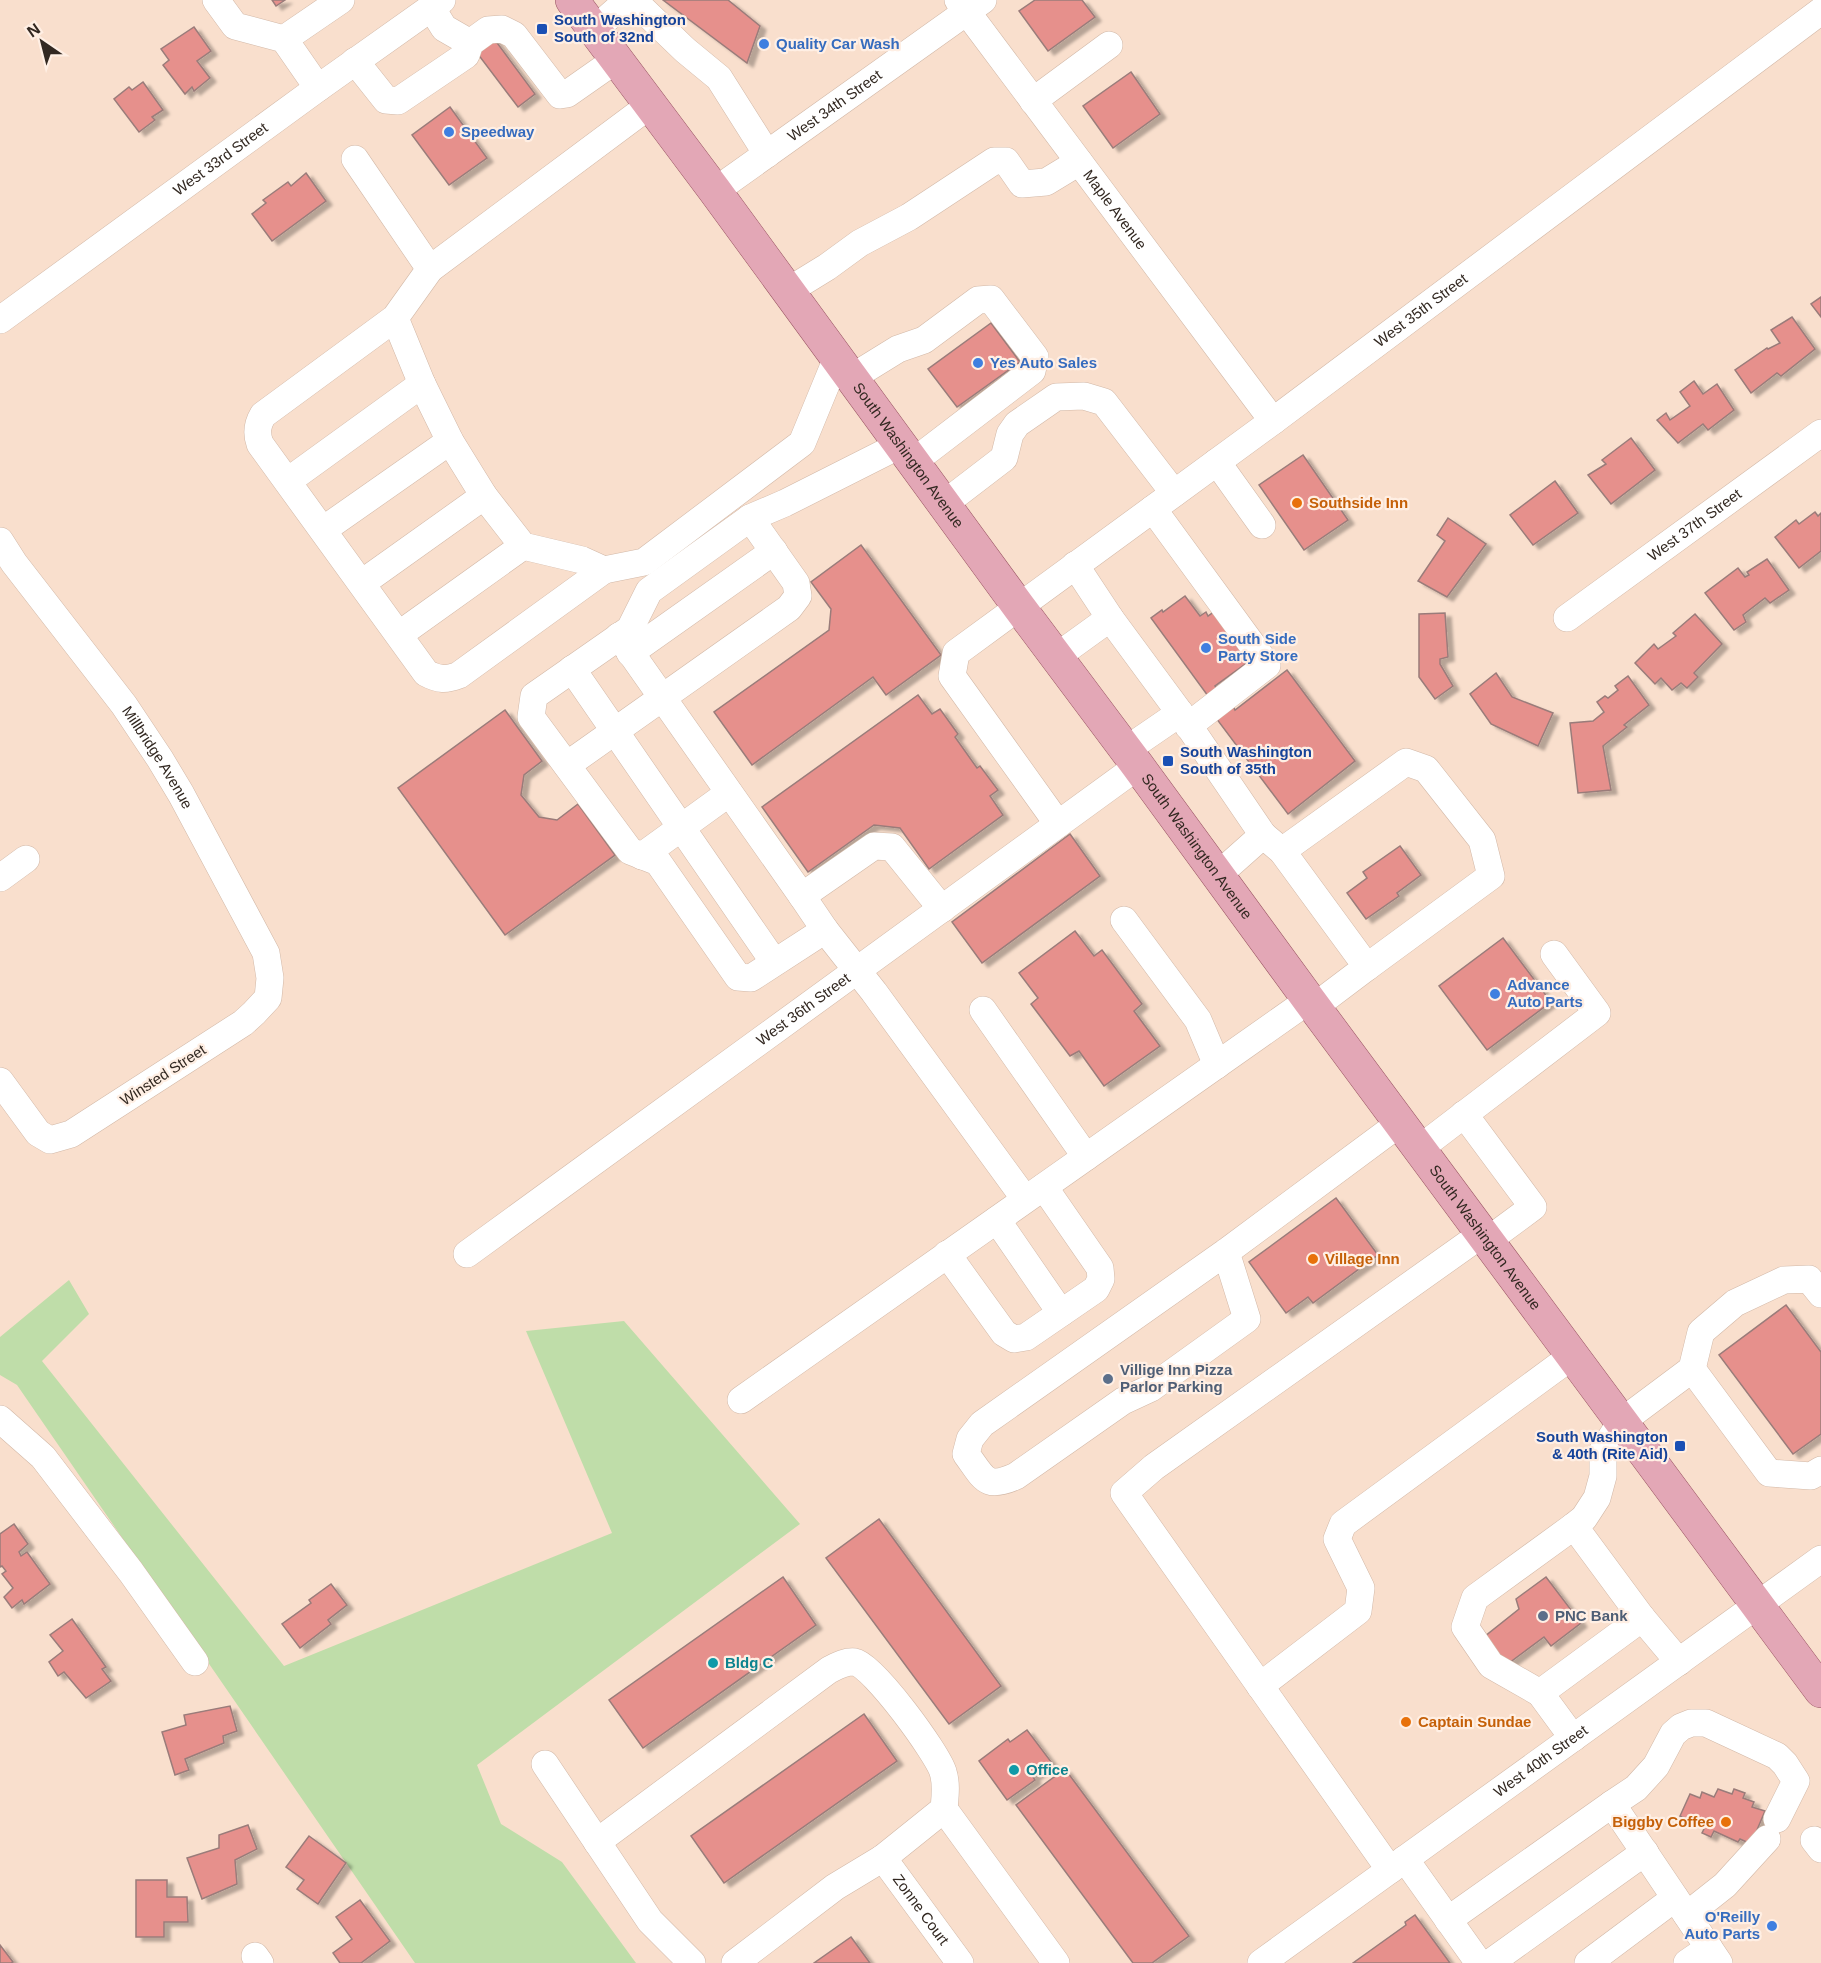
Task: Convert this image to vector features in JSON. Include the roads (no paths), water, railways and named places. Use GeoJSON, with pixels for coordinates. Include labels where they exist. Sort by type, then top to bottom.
{"type":"FeatureCollection","features":[{"type":"Feature","properties":{"kind":"main road","name":"South Washington Avenue"},"geometry":{"type":"LineString","coordinates":[[572,0],[715,191],[1018,607],[1821,1691]]}},
{"type":"Feature","properties":{"kind":"street"},"geometry":{"type":"LineString","coordinates":[[216,0],[235,26],[284,39],[318,88]]}},
{"type":"Feature","properties":{"kind":"street"},"geometry":{"type":"LineString","coordinates":[[284,39],[341,0]]}},
{"type":"Feature","properties":{"kind":"street"},"geometry":{"type":"LineString","coordinates":[[594,30],[628,0]]}},
{"type":"Feature","properties":{"kind":"street"},"geometry":{"type":"LineString","coordinates":[[633,0],[685,50],[720,78],[767,154]]}},
{"type":"Feature","properties":{"kind":"street","name":"West 34th Street"},"geometry":{"type":"LineString","coordinates":[[715,191],[969,4]]}},
{"type":"Feature","properties":{"kind":"street","name":"Maple Avenue"},"geometry":{"type":"LineString","coordinates":[[969,4],[1033,101],[1273,421]]}},
{"type":"Feature","properties":{"kind":"street"},"geometry":{"type":"LineString","coordinates":[[428,5],[444,28],[470,44]]}},
{"type":"Feature","properties":{"kind":"street","name":"West 33rd Street"},"geometry":{"type":"LineString","coordinates":[[0,320],[355,61],[428,5]]}},
{"type":"Feature","properties":{"kind":"street","name":"West 35th Street"},"geometry":{"type":"LineString","coordinates":[[1058,824],[952,676],[956,653],[1273,421],[1821,11]]}},
{"type":"Feature","properties":{"kind":"street"},"geometry":{"type":"LineString","coordinates":[[355,61],[386,100],[398,101],[466,55],[470,44],[488,30],[502,29],[514,35],[560,95],[567,94],[616,59]]}},
{"type":"Feature","properties":{"kind":"street"},"geometry":{"type":"LineString","coordinates":[[1033,101],[1108,45]]}},
{"type":"Feature","properties":{"kind":"street"},"geometry":{"type":"LineString","coordinates":[[624,645],[649,591],[750,518],[907,453],[1032,371],[1035,357],[991,299],[978,300],[924,340],[844,368],[802,443],[644,562],[604,570],[459,675],[438,680],[426,673],[400,634],[260,444],[258,427],[264,415],[395,318],[430,268],[650,105]]}},
{"type":"Feature","properties":{"kind":"street"},"geometry":{"type":"LineString","coordinates":[[355,159],[430,268]]}},
{"type":"Feature","properties":{"kind":"street"},"geometry":{"type":"LineString","coordinates":[[788,291],[860,243],[909,217],[994,161],[1006,161],[1022,184],[1046,182],[1079,162]]}},
{"type":"Feature","properties":{"kind":"street"},"geometry":{"type":"LineString","coordinates":[[395,318],[450,441],[483,496],[523,546],[582,560],[604,570]]}},
{"type":"Feature","properties":{"kind":"street"},"geometry":{"type":"LineString","coordinates":[[288,481],[423,384]]}},
{"type":"Feature","properties":{"kind":"street"},"geometry":{"type":"LineString","coordinates":[[944,504],[1004,458],[1010,434],[1017,424],[1056,397],[1084,396],[1104,402],[1163,501]]}},
{"type":"Feature","properties":{"kind":"street","name":"West 37th Street"},"geometry":{"type":"LineString","coordinates":[[1567,618],[1821,433]]}},
{"type":"Feature","properties":{"kind":"street"},"geometry":{"type":"LineString","coordinates":[[323,530],[450,441]]}},
{"type":"Feature","properties":{"kind":"street"},"geometry":{"type":"LineString","coordinates":[[1217,462],[1262,525]]}},
{"type":"Feature","properties":{"kind":"street"},"geometry":{"type":"LineString","coordinates":[[362,583],[483,496]]}},
{"type":"Feature","properties":{"kind":"street","name":"West 36th Street"},"geometry":{"type":"LineString","coordinates":[[467,1254],[1058,824],[1132,758],[1184,719],[1267,665],[1163,501]]}},
{"type":"Feature","properties":{"kind":"street"},"geometry":{"type":"LineString","coordinates":[[567,765],[789,608],[798,596],[796,584],[750,518]]}},
{"type":"Feature","properties":{"kind":"street"},"geometry":{"type":"LineString","coordinates":[[400,634],[523,546]]}},
{"type":"Feature","properties":{"kind":"street"},"geometry":{"type":"LineString","coordinates":[[774,551],[624,645],[572,669],[534,696],[531,717],[630,851],[658,862],[738,977],[751,978],[825,930]]}},
{"type":"Feature","properties":{"kind":"street","name":"Millbridge Avenue"},"geometry":{"type":"LineString","coordinates":[[5,559],[124,705],[181,794],[266,953],[270,978],[268,998]]}},
{"type":"Feature","properties":{"kind":"street"},"geometry":{"type":"LineString","coordinates":[[1076,565],[1110,618],[1272,843],[1367,967]]}},
{"type":"Feature","properties":{"kind":"street"},"geometry":{"type":"LineString","coordinates":[[1056,657],[1110,618]]}},
{"type":"Feature","properties":{"kind":"street"},"geometry":{"type":"LineString","coordinates":[[624,645],[825,930],[1035,1193],[1100,1268],[1101,1279],[1096,1289],[1026,1338],[1014,1339],[1004,1333],[947,1254]]}},
{"type":"Feature","properties":{"kind":"street"},"geometry":{"type":"LineString","coordinates":[[572,669],[774,962]]}},
{"type":"Feature","properties":{"kind":"street"},"geometry":{"type":"LineString","coordinates":[[741,1400],[1217,1065],[1367,967],[1491,876],[1482,840],[1426,769],[1406,762],[1218,875]]}},
{"type":"Feature","properties":{"kind":"street"},"geometry":{"type":"LineString","coordinates":[[642,856],[729,793]]}},
{"type":"Feature","properties":{"kind":"street"},"geometry":{"type":"LineString","coordinates":[[802,896],[874,846],[892,847],[942,909]]}},
{"type":"Feature","properties":{"kind":"street"},"geometry":{"type":"LineString","coordinates":[[0,878],[26,859]]}},
{"type":"Feature","properties":{"kind":"street"},"geometry":{"type":"LineString","coordinates":[[1124,920],[1198,1020],[1217,1065]]}},
{"type":"Feature","properties":{"kind":"street"},"geometry":{"type":"LineString","coordinates":[[1226,1252],[1247,1319],[1150,1388],[1123,1401],[1016,1476],[999,1483],[986,1479],[966,1454],[970,1439],[982,1424],[1226,1252],[1409,1136],[1464,1114],[1597,1013],[1554,954]]}},
{"type":"Feature","properties":{"kind":"street","name":"Winsted Street"},"geometry":{"type":"LineString","coordinates":[[0,1081],[38,1132],[50,1140],[71,1134],[243,1023],[268,998]]}},
{"type":"Feature","properties":{"kind":"street"},"geometry":{"type":"LineString","coordinates":[[983,1010],[1086,1157]]}},
{"type":"Feature","properties":{"kind":"street"},"geometry":{"type":"LineString","coordinates":[[1464,1114],[1533,1207],[1484,1237],[1154,1467],[1124,1493],[1260,1686],[1398,1864],[1448,1920],[1479,1963]]}},
{"type":"Feature","properties":{"kind":"street"},"geometry":{"type":"LineString","coordinates":[[997,1220],[1062,1313]]}},
{"type":"Feature","properties":{"kind":"street"},"geometry":{"type":"LineString","coordinates":[[1573,1738],[1540,1693],[1491,1665],[1465,1627],[1475,1598],[1584,1518],[1597,1498],[1603,1476],[1603,1450],[1621,1422],[1692,1370],[1701,1332],[1735,1304],[1784,1280],[1815,1287]]}},
{"type":"Feature","properties":{"kind":"street"},"geometry":{"type":"LineString","coordinates":[[1260,1686],[1358,1611],[1361,1588],[1337,1539],[1343,1524],[1572,1356]]}},
{"type":"Feature","properties":{"kind":"street"},"geometry":{"type":"LineString","coordinates":[[1692,1370],[1769,1473],[1811,1476],[1821,1470]]}},
{"type":"Feature","properties":{"kind":"street"},"geometry":{"type":"LineString","coordinates":[[0,1419],[43,1456],[131,1572],[195,1662]]}},
{"type":"Feature","properties":{"kind":"street"},"geometry":{"type":"LineString","coordinates":[[1574,1526],[1642,1618],[1679,1662]]}},
{"type":"Feature","properties":{"kind":"street","name":"West 40th Street"},"geometry":{"type":"LineString","coordinates":[[1261,1963],[1821,1559]]}},
{"type":"Feature","properties":{"kind":"street"},"geometry":{"type":"LineString","coordinates":[[1540,1693],[1642,1618]]}},
{"type":"Feature","properties":{"kind":"street"},"geometry":{"type":"LineString","coordinates":[[597,1842],[814,1681],[844,1663],[856,1662],[870,1671],[886,1689],[938,1759],[944,1774],[946,1792],[944,1809],[1056,1963]]}},
{"type":"Feature","properties":{"kind":"street"},"geometry":{"type":"LineString","coordinates":[[1448,1920],[1636,1788],[1656,1766],[1674,1734],[1681,1727],[1691,1723],[1706,1723],[1777,1756],[1796,1781],[1772,1829],[1725,1885],[1681,1906],[1588,1963]]}},
{"type":"Feature","properties":{"kind":"street"},"geometry":{"type":"LineString","coordinates":[[545,1764],[650,1921],[692,1963]]}},
{"type":"Feature","properties":{"kind":"street"},"geometry":{"type":"LineString","coordinates":[[1612,1804],[1714,1956],[1687,1963]]}},
{"type":"Feature","properties":{"kind":"street"},"geometry":{"type":"LineString","coordinates":[[735,1963],[835,1887],[883,1858],[944,1809]]}},
{"type":"Feature","properties":{"kind":"street"},"geometry":{"type":"LineString","coordinates":[[1490,1963],[1645,1852]]}},
{"type":"Feature","properties":{"kind":"street","name":"Zonne Court"},"geometry":{"type":"LineString","coordinates":[[883,1858],[960,1963]]}},
{"type":"Feature","properties":{"kind":"place","name":"South Washington South of 32nd"},"geometry":{"type":"Point","coordinates":[542,29]}},
{"type":"Feature","properties":{"kind":"place","name":"Quality Car Wash"},"geometry":{"type":"Point","coordinates":[764,44]}},
{"type":"Feature","properties":{"kind":"place","name":"Speedway"},"geometry":{"type":"Point","coordinates":[449,132]}},
{"type":"Feature","properties":{"kind":"place","name":"Yes Auto Sales"},"geometry":{"type":"Point","coordinates":[978,363]}},
{"type":"Feature","properties":{"kind":"place","name":"Southside Inn"},"geometry":{"type":"Point","coordinates":[1297,503]}},
{"type":"Feature","properties":{"kind":"place","name":"South Side Party Store"},"geometry":{"type":"Point","coordinates":[1206,648]}},
{"type":"Feature","properties":{"kind":"place","name":"South Washington South of 35th"},"geometry":{"type":"Point","coordinates":[1168,761]}},
{"type":"Feature","properties":{"kind":"place","name":"Advance Auto Parts"},"geometry":{"type":"Point","coordinates":[1495,994]}},
{"type":"Feature","properties":{"kind":"place","name":"Village Inn"},"geometry":{"type":"Point","coordinates":[1313,1259]}},
{"type":"Feature","properties":{"kind":"place","name":"Villige Inn Pizza Parlor Parking"},"geometry":{"type":"Point","coordinates":[1108,1379]}},
{"type":"Feature","properties":{"kind":"place","name":"South Washington & 40th (Rite Aid)"},"geometry":{"type":"Point","coordinates":[1680,1446]}},
{"type":"Feature","properties":{"kind":"place","name":"PNC Bank"},"geometry":{"type":"Point","coordinates":[1543,1616]}},
{"type":"Feature","properties":{"kind":"place","name":"Bldg C"},"geometry":{"type":"Point","coordinates":[713,1663]}},
{"type":"Feature","properties":{"kind":"place","name":"Captain Sundae"},"geometry":{"type":"Point","coordinates":[1406,1722]}},
{"type":"Feature","properties":{"kind":"place","name":"Office"},"geometry":{"type":"Point","coordinates":[1014,1770]}},
{"type":"Feature","properties":{"kind":"place","name":"Biggby Coffee"},"geometry":{"type":"Point","coordinates":[1726,1822]}},
{"type":"Feature","properties":{"kind":"place","name":"O'Reilly Auto Parts"},"geometry":{"type":"Point","coordinates":[1772,1926]}}]}
